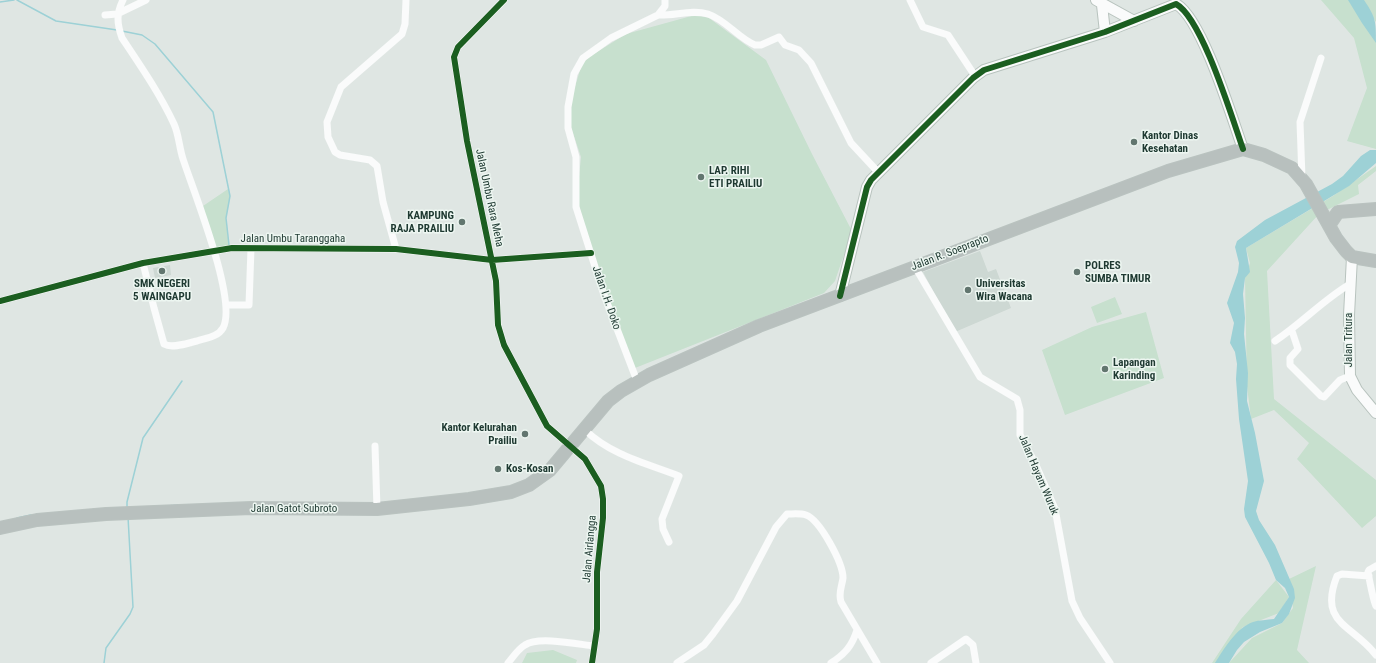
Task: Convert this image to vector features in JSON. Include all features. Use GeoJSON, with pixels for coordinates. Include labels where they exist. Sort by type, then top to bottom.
{"type":"FeatureCollection","features":[{"type":"Feature","properties":{"kind":"highway"},"geometry":{"type":"LineString","coordinates":[[1243,148],[1264,155],[1292,168],[1304,181],[1330,224],[1336,238],[1352,257],[1376,261]]}},
{"type":"Feature","properties":{"kind":"highway","name":"Jalan R. Soeprapto"},"geometry":{"type":"LineString","coordinates":[[571,447],[608,401],[637,381],[759,326],[1168,170],[1243,148]]}},
{"type":"Feature","properties":{"kind":"highway"},"geometry":{"type":"LineString","coordinates":[[1323,212],[1376,209]]}},
{"type":"Feature","properties":{"kind":"highway"},"geometry":{"type":"LineString","coordinates":[[1330,224],[1338,212]]}},
{"type":"Feature","properties":{"kind":"highway","name":"Jalan Gatot Subroto"},"geometry":{"type":"LineString","coordinates":[[0,528],[37,520],[127,513],[251,508],[377,509],[469,499],[515,490],[540,478],[555,466],[571,447]]}},
{"type":"Feature","properties":{"kind":"street"},"geometry":{"type":"LineString","coordinates":[[123,0],[117,14],[118,27],[122,38],[174,124],[181,152],[214,251],[226,305],[225,323],[220,332],[216,335],[194,341],[167,345],[161,338],[143,263]]}},
{"type":"Feature","properties":{"kind":"street"},"geometry":{"type":"LineString","coordinates":[[106,16],[117,14],[146,0]]}},
{"type":"Feature","properties":{"kind":"street"},"geometry":{"type":"LineString","coordinates":[[396,249],[383,202],[377,166],[370,160],[340,155],[335,152],[328,137],[327,122],[341,87],[402,34],[405,24],[406,0]]}},
{"type":"Feature","properties":{"kind":"street","name":"Jalan Umbu Rara Meha"},"geometry":{"type":"LineString","coordinates":[[504,0],[458,47],[454,54],[467,141],[496,281],[498,325],[504,345],[547,426],[571,447]]}},
{"type":"Feature","properties":{"kind":"street"},"geometry":{"type":"LineString","coordinates":[[658,15],[665,6],[665,0]]}},
{"type":"Feature","properties":{"kind":"street"},"geometry":{"type":"LineString","coordinates":[[910,0],[922,27],[948,34],[975,76]]}},
{"type":"Feature","properties":{"kind":"street"},"geometry":{"type":"LineString","coordinates":[[1099,2],[1105,32]]}},
{"type":"Feature","properties":{"kind":"street"},"geometry":{"type":"LineString","coordinates":[[1099,2],[1134,21]]}},
{"type":"Feature","properties":{"kind":"street"},"geometry":{"type":"LineString","coordinates":[[840,296],[867,188],[878,172],[975,76],[984,70],[1105,32],[1176,4],[1186,11],[1204,44],[1243,148]]}},
{"type":"Feature","properties":{"kind":"street"},"geometry":{"type":"LineString","coordinates":[[658,15],[672,16],[697,13],[707,14],[716,18],[755,45],[761,45],[779,37],[785,44],[799,50],[811,63],[851,143],[878,172]]}},
{"type":"Feature","properties":{"kind":"street","name":"Jalan I.H. Doko"},"geometry":{"type":"LineString","coordinates":[[637,381],[610,312],[576,208],[576,157],[567,118],[569,94],[578,65],[593,50],[658,15]]}},
{"type":"Feature","properties":{"kind":"street"},"geometry":{"type":"LineString","coordinates":[[1304,181],[1300,122],[1321,58]]}},
{"type":"Feature","properties":{"kind":"street"},"geometry":{"type":"LineString","coordinates":[[226,305],[249,305],[251,248]]}},
{"type":"Feature","properties":{"kind":"street","name":"Jalan Umbu Taranggaha"},"geometry":{"type":"LineString","coordinates":[[0,301],[143,263],[229,249],[396,249],[492,260],[591,253]]}},
{"type":"Feature","properties":{"kind":"street","name":"Jalan Tritura"},"geometry":{"type":"LineString","coordinates":[[1352,257],[1350,284],[1350,376],[1357,390],[1376,413]]}},
{"type":"Feature","properties":{"kind":"street","name":"Jalan Hayam Wuruk"},"geometry":{"type":"LineString","coordinates":[[915,267],[980,376],[988,383],[1017,399],[1020,410],[1020,435],[1035,463],[1054,509],[1072,601],[1080,618],[1110,663]]}},
{"type":"Feature","properties":{"kind":"street"},"geometry":{"type":"LineString","coordinates":[[1275,341],[1292,331],[1330,297],[1350,284]]}},
{"type":"Feature","properties":{"kind":"street"},"geometry":{"type":"LineString","coordinates":[[1292,331],[1298,349],[1290,358],[1290,365],[1321,396],[1324,397],[1340,380],[1350,376]]}},
{"type":"Feature","properties":{"kind":"street"},"geometry":{"type":"LineString","coordinates":[[585,430],[596,440],[617,453],[679,476],[662,519],[663,529],[669,542]]}},
{"type":"Feature","properties":{"kind":"street"},"geometry":{"type":"LineString","coordinates":[[375,446],[377,509]]}},
{"type":"Feature","properties":{"kind":"street","name":"Jalan Airlangga"},"geometry":{"type":"LineString","coordinates":[[571,447],[585,459],[598,478],[603,499],[597,572],[597,629],[593,646],[592,663]]}},
{"type":"Feature","properties":{"kind":"street"},"geometry":{"type":"LineString","coordinates":[[677,663],[704,645],[716,630],[737,601],[772,532],[787,514],[806,515],[818,525],[828,541],[842,570],[843,578],[840,597],[877,663]]}},
{"type":"Feature","properties":{"kind":"street"},"geometry":{"type":"LineString","coordinates":[[1376,566],[1369,570],[1369,576],[1374,592],[1373,603],[1376,606]]}},
{"type":"Feature","properties":{"kind":"street"},"geometry":{"type":"LineString","coordinates":[[1369,576],[1342,574],[1337,576],[1331,600],[1334,615],[1338,621],[1364,642],[1376,655]]}},
{"type":"Feature","properties":{"kind":"street"},"geometry":{"type":"LineString","coordinates":[[831,663],[847,652],[853,644],[858,630]]}},
{"type":"Feature","properties":{"kind":"street"},"geometry":{"type":"LineString","coordinates":[[931,663],[966,639],[973,645],[976,663]]}},
{"type":"Feature","properties":{"kind":"street"},"geometry":{"type":"LineString","coordinates":[[508,663],[520,648],[530,642],[551,642],[593,646]]}},
{"type":"Feature","properties":{"kind":"shaded area","name":"Universitas Wira Wacana"},"geometry":{"type":"Polygon","coordinates":[[[980,251],[988,272],[996,269],[1011,308],[955,332],[923,272],[980,251]]]}},
{"type":"Feature","properties":{"kind":"shaded area","name":"SMK NEGERI 5 WAINGAPU"},"geometry":{"type":"Polygon","coordinates":[[[170,265],[171,275],[155,278],[153,268],[170,265]]]}},
{"type":"Feature","properties":{"kind":"green space"},"geometry":{"type":"Polygon","coordinates":[[[1321,0],[1349,0],[1376,42],[1376,149],[1347,141],[1367,88],[1354,38],[1321,0]]]}},
{"type":"Feature","properties":{"kind":"green space"},"geometry":{"type":"Polygon","coordinates":[[[1361,0],[1376,0],[1376,22],[1361,0]]]}},
{"type":"Feature","properties":{"kind":"green space","name":"LAP. RIHI ETI PRAILIU"},"geometry":{"type":"Polygon","coordinates":[[[695,15],[709,18],[766,60],[852,231],[835,281],[824,293],[635,368],[608,296],[584,225],[577,197],[581,157],[569,121],[573,93],[582,64],[589,57],[626,34],[695,15]]]}},
{"type":"Feature","properties":{"kind":"green space"},"geometry":{"type":"Polygon","coordinates":[[[1376,166],[1376,171],[1358,185],[1359,194],[1319,214],[1267,271],[1274,399],[1376,480],[1376,516],[1362,528],[1297,459],[1309,443],[1274,410],[1251,419],[1247,386],[1245,278],[1250,263],[1246,248],[1333,196],[1376,166]]]}},
{"type":"Feature","properties":{"kind":"green space"},"geometry":{"type":"Polygon","coordinates":[[[228,189],[230,196],[226,219],[229,248],[215,251],[203,206],[228,189]]]}},
{"type":"Feature","properties":{"kind":"green space"},"geometry":{"type":"Polygon","coordinates":[[[1115,297],[1122,314],[1097,323],[1091,307],[1115,297]]]}},
{"type":"Feature","properties":{"kind":"green space","name":"Lapangan Karinding"},"geometry":{"type":"Polygon","coordinates":[[[1146,312],[1164,378],[1065,415],[1042,350],[1092,327],[1146,312]]]}},
{"type":"Feature","properties":{"kind":"green space"},"geometry":{"type":"Polygon","coordinates":[[[1316,566],[1297,650],[1309,663],[1229,663],[1252,638],[1282,623],[1293,608],[1289,579],[1316,566]]]}},
{"type":"Feature","properties":{"kind":"green space"},"geometry":{"type":"Polygon","coordinates":[[[1276,580],[1289,597],[1279,613],[1243,627],[1216,663],[1212,663],[1241,619],[1276,580]]]}},
{"type":"Feature","properties":{"kind":"green space"},"geometry":{"type":"Polygon","coordinates":[[[553,650],[577,660],[576,663],[522,663],[527,653],[553,650]]]}},
{"type":"Feature","properties":{"kind":"water"},"geometry":{"type":"Polygon","coordinates":[[[1348,0],[1364,0],[1371,11],[1374,20],[1376,43],[1362,23],[1348,0]]]}},
{"type":"Feature","properties":{"kind":"water"},"geometry":{"type":"Polygon","coordinates":[[[1370,150],[1376,150],[1376,163],[1349,186],[1246,248],[1250,272],[1245,278],[1243,294],[1245,318],[1244,334],[1248,373],[1247,401],[1264,481],[1256,511],[1259,520],[1275,545],[1294,589],[1295,598],[1289,614],[1282,623],[1260,632],[1244,642],[1229,663],[1215,663],[1231,640],[1241,629],[1253,622],[1274,619],[1289,597],[1285,588],[1276,580],[1269,563],[1245,517],[1244,509],[1248,481],[1239,419],[1236,379],[1237,364],[1235,352],[1230,343],[1234,323],[1227,303],[1238,272],[1239,263],[1235,247],[1237,241],[1265,220],[1332,184],[1343,176],[1361,156],[1370,150]]]}},
{"type":"Feature","properties":{"kind":"waterway"},"geometry":{"type":"LineString","coordinates":[[0,2],[14,0]]}},
{"type":"Feature","properties":{"kind":"waterway"},"geometry":{"type":"LineString","coordinates":[[17,0],[56,21],[117,30]]}},
{"type":"Feature","properties":{"kind":"waterway"},"geometry":{"type":"LineString","coordinates":[[122,31],[142,35],[155,44],[213,112],[230,196],[226,218],[229,245]]}},
{"type":"Feature","properties":{"kind":"waterway"},"geometry":{"type":"LineString","coordinates":[[127,508],[127,502],[143,438],[182,381]]}},
{"type":"Feature","properties":{"kind":"waterway"},"geometry":{"type":"LineString","coordinates":[[164,506],[184,505]]}},
{"type":"Feature","properties":{"kind":"waterway"},"geometry":{"type":"LineString","coordinates":[[17,518],[31,515]]}},
{"type":"Feature","properties":{"kind":"waterway"},"geometry":{"type":"LineString","coordinates":[[104,663],[106,648],[130,614],[133,607],[128,517]]}},
{"type":"Feature","properties":{"kind":"cycle path"},"geometry":{"type":"LineString","coordinates":[[504,0],[458,47],[454,57],[467,141],[496,281],[498,325],[504,345],[547,426],[585,459],[601,486],[603,518],[597,572],[597,629],[592,663]]}},
{"type":"Feature","properties":{"kind":"cycle path"},"geometry":{"type":"LineString","coordinates":[[840,296],[867,187],[871,180],[973,78],[984,70],[1105,32],[1176,4],[1186,13],[1196,28],[1206,48],[1224,93],[1243,149]]}},
{"type":"Feature","properties":{"kind":"cycle path"},"geometry":{"type":"LineString","coordinates":[[0,301],[143,263],[232,248],[396,249],[492,260],[591,253]]}},
{"type":"Feature","properties":{"kind":"place","name":"Kantor Dinas Kesehatan"},"geometry":{"type":"Point","coordinates":[1134,142]}},
{"type":"Feature","properties":{"kind":"place","name":"LAP. RIHI ETI PRAILIU"},"geometry":{"type":"Point","coordinates":[701,177]}},
{"type":"Feature","properties":{"kind":"place","name":"KAMPUNG RAJA PRAILIU"},"geometry":{"type":"Point","coordinates":[462,222]}},
{"type":"Feature","properties":{"kind":"place","name":"SMK NEGERI 5 WAINGAPU"},"geometry":{"type":"Point","coordinates":[162,271]}},
{"type":"Feature","properties":{"kind":"place","name":"POLRES SUMBA TIMUR"},"geometry":{"type":"Point","coordinates":[1077,272]}},
{"type":"Feature","properties":{"kind":"place","name":"Universitas Wira Wacana"},"geometry":{"type":"Point","coordinates":[968,290]}},
{"type":"Feature","properties":{"kind":"place","name":"Lapangan Karinding"},"geometry":{"type":"Point","coordinates":[1105,369]}},
{"type":"Feature","properties":{"kind":"place","name":"Kantor Kelurahan Prailiu"},"geometry":{"type":"Point","coordinates":[525,434]}},
{"type":"Feature","properties":{"kind":"place","name":"Kos-Kosan"},"geometry":{"type":"Point","coordinates":[498,469]}}]}
